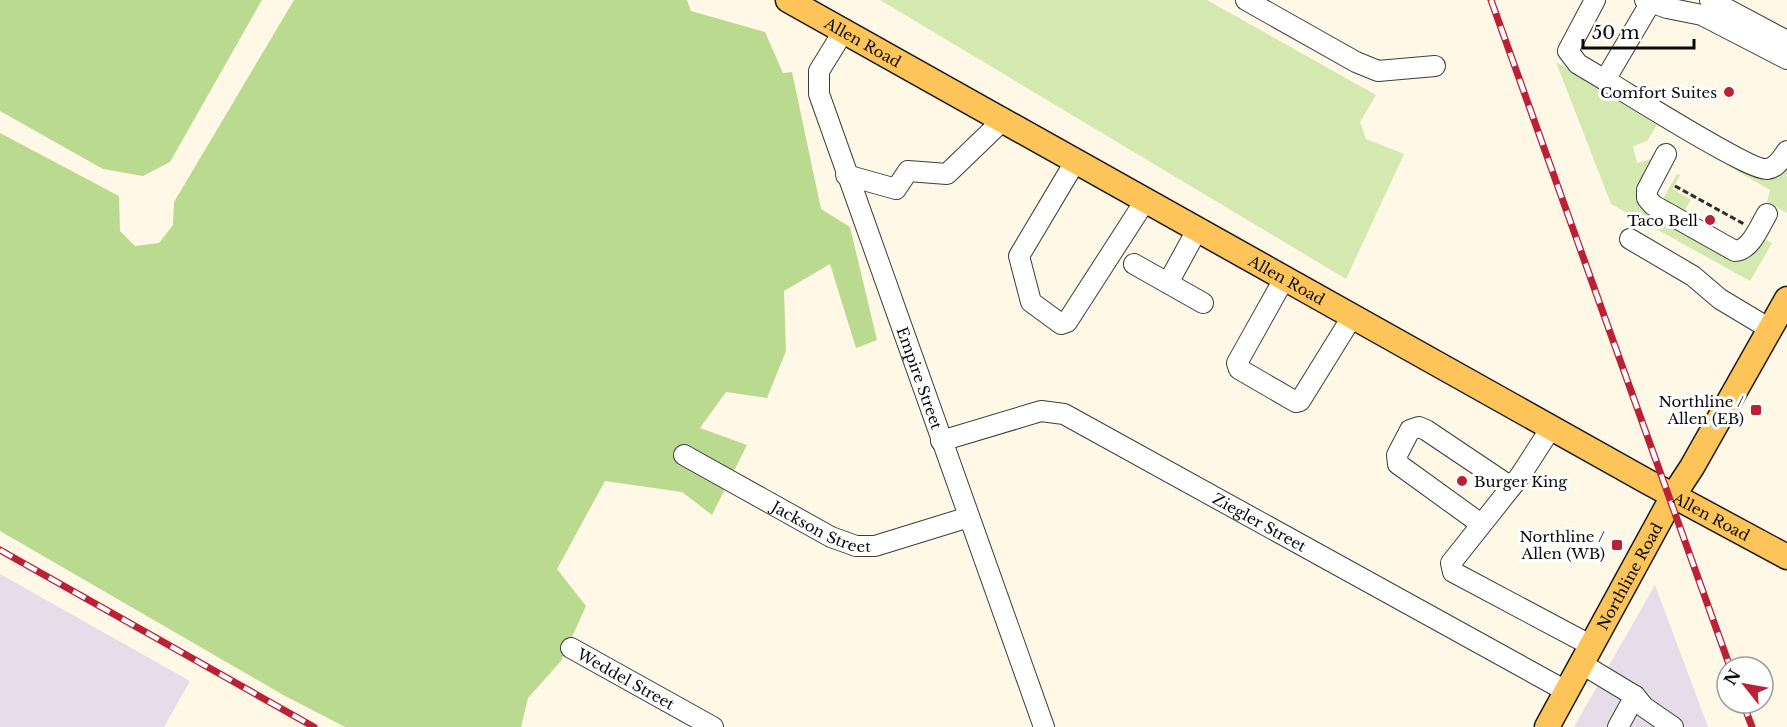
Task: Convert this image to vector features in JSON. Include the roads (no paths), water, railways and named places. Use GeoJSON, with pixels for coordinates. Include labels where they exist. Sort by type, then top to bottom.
{"type":"FeatureCollection","features":[{"type":"Feature","properties":{"kind":"main road","name":"Allen Road"},"geometry":{"type":"LineString","coordinates":[[788,0],[1551,428],[1787,557]]}},
{"type":"Feature","properties":{"kind":"main road","name":"Northline Road"},"geometry":{"type":"LineString","coordinates":[[1546,727],[1673,496],[1786,306]]}},
{"type":"Feature","properties":{"kind":"street"},"geometry":{"type":"LineString","coordinates":[[1246,0],[1356,62],[1378,71],[1436,66]]}},
{"type":"Feature","properties":{"kind":"street"},"geometry":{"type":"LineString","coordinates":[[1595,0],[1568,51],[1578,64],[1707,142],[1755,166],[1767,169],[1783,157]]}},
{"type":"Feature","properties":{"kind":"street"},"geometry":{"type":"LineString","coordinates":[[1710,0],[1787,41]]}},
{"type":"Feature","properties":{"kind":"street"},"geometry":{"type":"LineString","coordinates":[[1605,80],[1648,1],[1702,15],[1787,59]]}},
{"type":"Feature","properties":{"kind":"street","name":"Empire Street"},"geometry":{"type":"LineString","coordinates":[[843,32],[819,70],[817,84],[846,175],[1044,727]]}},
{"type":"Feature","properties":{"kind":"street"},"geometry":{"type":"LineString","coordinates":[[846,175],[896,189],[908,171],[947,174],[1002,121]]}},
{"type":"Feature","properties":{"kind":"street"},"geometry":{"type":"LineString","coordinates":[[1672,158],[1647,190],[1647,198],[1661,210],[1735,251],[1748,246],[1767,214]]}},
{"type":"Feature","properties":{"kind":"street"},"geometry":{"type":"LineString","coordinates":[[1075,162],[1019,256],[1031,302],[1061,324],[1067,322],[1145,201]]}},
{"type":"Feature","properties":{"kind":"street"},"geometry":{"type":"LineString","coordinates":[[1168,283],[1197,230]]}},
{"type":"Feature","properties":{"kind":"street"},"geometry":{"type":"LineString","coordinates":[[1630,239],[1694,276],[1720,299],[1770,330]]}},
{"type":"Feature","properties":{"kind":"street"},"geometry":{"type":"LineString","coordinates":[[1134,264],[1203,303]]}},
{"type":"Feature","properties":{"kind":"street"},"geometry":{"type":"LineString","coordinates":[[1284,279],[1237,363],[1239,369],[1296,402],[1300,401],[1352,316]]}},
{"type":"Feature","properties":{"kind":"street","name":"Ziegler Street"},"geometry":{"type":"LineString","coordinates":[[941,441],[1041,411],[1064,414],[1566,691]]}},
{"type":"Feature","properties":{"kind":"street"},"geometry":{"type":"LineString","coordinates":[[1481,524],[1398,464],[1397,455],[1410,430],[1419,427],[1426,430],[1511,487]]}},
{"type":"Feature","properties":{"kind":"street"},"geometry":{"type":"LineString","coordinates":[[1551,428],[1511,487],[1450,563],[1453,572],[1587,655],[1635,696],[1644,707],[1673,727]]}},
{"type":"Feature","properties":{"kind":"street","name":"Jackson Street"},"geometry":{"type":"LineString","coordinates":[[684,455],[831,537],[856,546],[875,546],[969,518]]}},
{"type":"Feature","properties":{"kind":"street","name":"Weddel Street"},"geometry":{"type":"LineString","coordinates":[[571,648],[713,727]]}},
{"type":"Feature","properties":{"kind":"street"},"geometry":{"type":"LineString","coordinates":[[1618,727],[1635,696]]}},
{"type":"Feature","properties":{"kind":"railway"},"geometry":{"type":"LineString","coordinates":[[1491,0],[1726,655]]}},
{"type":"Feature","properties":{"kind":"railway"},"geometry":{"type":"LineString","coordinates":[[0,550],[314,727]]}},
{"type":"Feature","properties":{"kind":"railway"},"geometry":{"type":"LineString","coordinates":[[1748,715],[1752,727]]}},
{"type":"Feature","properties":{"kind":"place","name":"Comfort Suites"},"geometry":{"type":"Point","coordinates":[1729,92]}},
{"type":"Feature","properties":{"kind":"place","name":"Taco Bell"},"geometry":{"type":"Point","coordinates":[1710,220]}},
{"type":"Feature","properties":{"kind":"place","name":"Northline / Allen (EB)"},"geometry":{"type":"Point","coordinates":[1756,410]}},
{"type":"Feature","properties":{"kind":"place","name":"Burger King"},"geometry":{"type":"Point","coordinates":[1462,481]}},
{"type":"Feature","properties":{"kind":"place","name":"Northline / Allen (WB)"},"geometry":{"type":"Point","coordinates":[1617,545]}}]}
